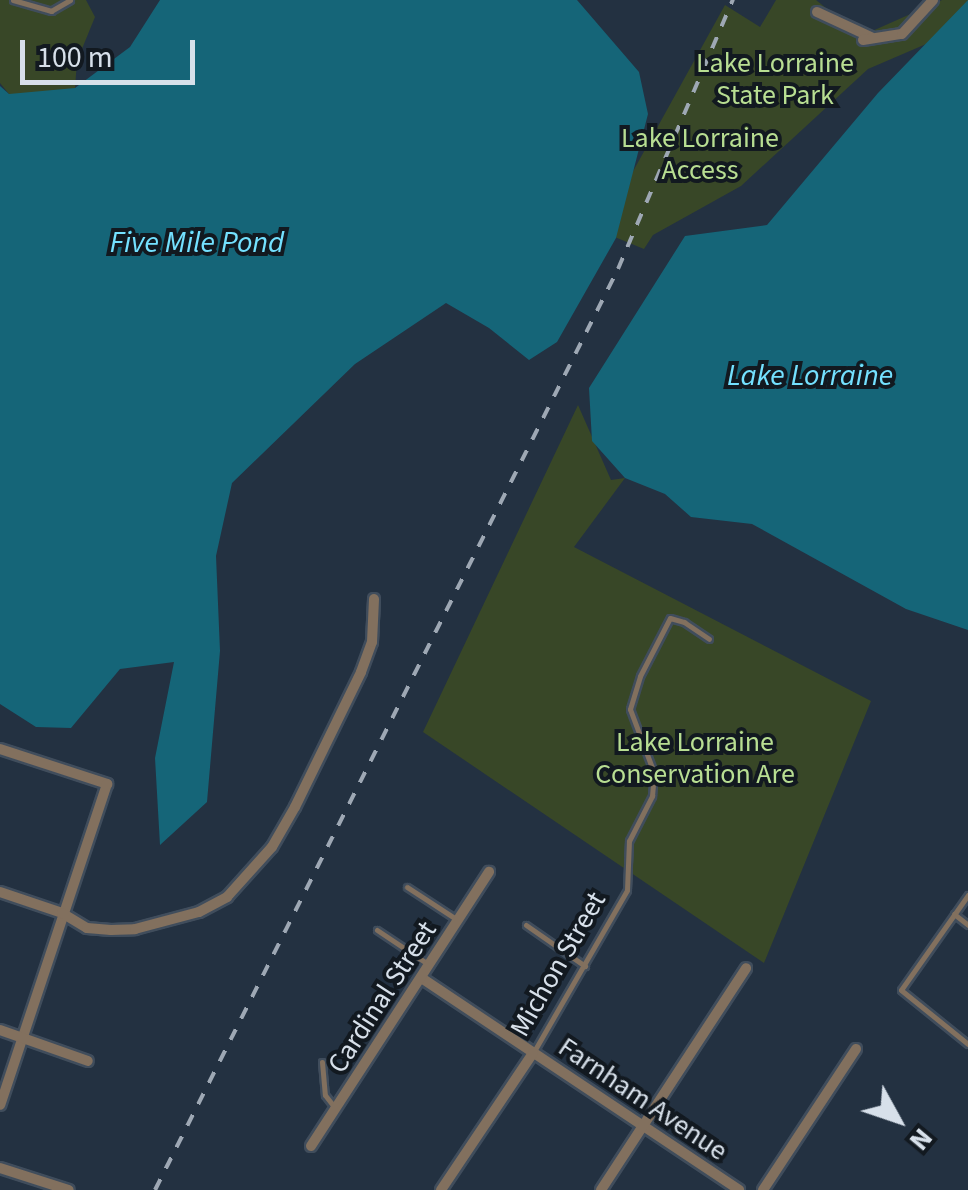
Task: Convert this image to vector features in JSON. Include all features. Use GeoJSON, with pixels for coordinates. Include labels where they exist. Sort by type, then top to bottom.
{"type":"FeatureCollection","features":[{"type":"Feature","properties":{"kind":"street"},"geometry":{"type":"LineString","coordinates":[[817,12],[867,38],[902,34],[933,0]]}},
{"type":"Feature","properties":{"kind":"street"},"geometry":{"type":"LineString","coordinates":[[0,892],[62,913],[87,928],[135,929],[199,912],[227,896],[251,874],[296,807],[361,672],[372,642],[374,599]]}},
{"type":"Feature","properties":{"kind":"street"},"geometry":{"type":"LineString","coordinates":[[0,749],[106,784],[0,1105]]}},
{"type":"Feature","properties":{"kind":"street","name":"Cardinal Street"},"geometry":{"type":"LineString","coordinates":[[311,1146],[431,966],[488,872]]}},
{"type":"Feature","properties":{"kind":"street"},"geometry":{"type":"LineString","coordinates":[[601,1190],[746,968]]}},
{"type":"Feature","properties":{"kind":"street","name":"Farnham Avenue"},"geometry":{"type":"LineString","coordinates":[[422,979],[739,1190]]}},
{"type":"Feature","properties":{"kind":"street"},"geometry":{"type":"LineString","coordinates":[[0,1030],[88,1061]]}},
{"type":"Feature","properties":{"kind":"street"},"geometry":{"type":"LineString","coordinates":[[764,1190],[856,1049]]}},
{"type":"Feature","properties":{"kind":"street","name":"Michon Street"},"geometry":{"type":"LineString","coordinates":[[440,1190],[534,1053]]}},
{"type":"Feature","properties":{"kind":"street"},"geometry":{"type":"LineString","coordinates":[[0,1168],[68,1190]]}},
{"type":"Feature","properties":{"kind":"lane"},"geometry":{"type":"LineString","coordinates":[[12,0],[51,11],[70,0]]}},
{"type":"Feature","properties":{"kind":"lane","name":"Michon Street"},"geometry":{"type":"LineString","coordinates":[[534,1053],[627,890],[629,841],[652,796],[654,773],[630,709],[634,692],[670,618],[684,622],[709,639]]}},
{"type":"Feature","properties":{"kind":"lane"},"geometry":{"type":"LineString","coordinates":[[407,887],[459,920]]}},
{"type":"Feature","properties":{"kind":"lane"},"geometry":{"type":"LineString","coordinates":[[968,895],[901,990],[968,1044]]}},
{"type":"Feature","properties":{"kind":"lane"},"geometry":{"type":"LineString","coordinates":[[954,914],[968,925]]}},
{"type":"Feature","properties":{"kind":"lane"},"geometry":{"type":"LineString","coordinates":[[526,926],[585,966]]}},
{"type":"Feature","properties":{"kind":"lane"},"geometry":{"type":"LineString","coordinates":[[377,930],[431,966]]}},
{"type":"Feature","properties":{"kind":"lane"},"geometry":{"type":"LineString","coordinates":[[322,1062],[325,1095],[335,1108]]}},
{"type":"Feature","properties":{"kind":"green space"},"geometry":{"type":"Polygon","coordinates":[[[0,0],[86,0],[95,17],[77,61],[75,88],[48,95],[9,94],[0,83],[0,0]]]}},
{"type":"Feature","properties":{"kind":"green space"},"geometry":{"type":"Polygon","coordinates":[[[776,0],[816,0],[861,36],[942,0],[968,0],[968,26],[868,69],[741,186],[653,235],[644,249],[600,231],[725,5],[760,27],[776,0]]]}},
{"type":"Feature","properties":{"kind":"green space","name":"Lake Lorraine Conservation Are"},"geometry":{"type":"Polygon","coordinates":[[[578,405],[611,480],[625,478],[574,547],[871,701],[764,963],[423,732],[578,405]]]}},
{"type":"Feature","properties":{"kind":"water","name":"Five Mile Pond"},"geometry":{"type":"Polygon","coordinates":[[[160,0],[577,0],[639,72],[648,114],[616,238],[557,342],[529,360],[489,328],[446,303],[355,364],[232,483],[216,556],[220,651],[207,802],[160,845],[155,758],[174,662],[120,669],[71,728],[36,727],[0,704],[0,86],[9,94],[75,88],[130,47],[160,0]]]}},
{"type":"Feature","properties":{"kind":"water","name":"Lake Lorraine"},"geometry":{"type":"Polygon","coordinates":[[[968,0],[968,630],[906,609],[752,524],[691,517],[665,494],[625,478],[592,441],[589,388],[685,236],[767,225],[878,93],[968,0]]]}},
{"type":"Feature","properties":{"kind":"railway"},"geometry":{"type":"LineString","coordinates":[[155,1190],[618,269],[733,0]]}},
{"type":"Feature","properties":{"kind":"park label","name":"Lake Lorraine State Park"},"geometry":{"type":"Point","coordinates":[775,79]}},
{"type":"Feature","properties":{"kind":"park label","name":"Lake Lorraine Access"},"geometry":{"type":"Point","coordinates":[700,154]}}]}
